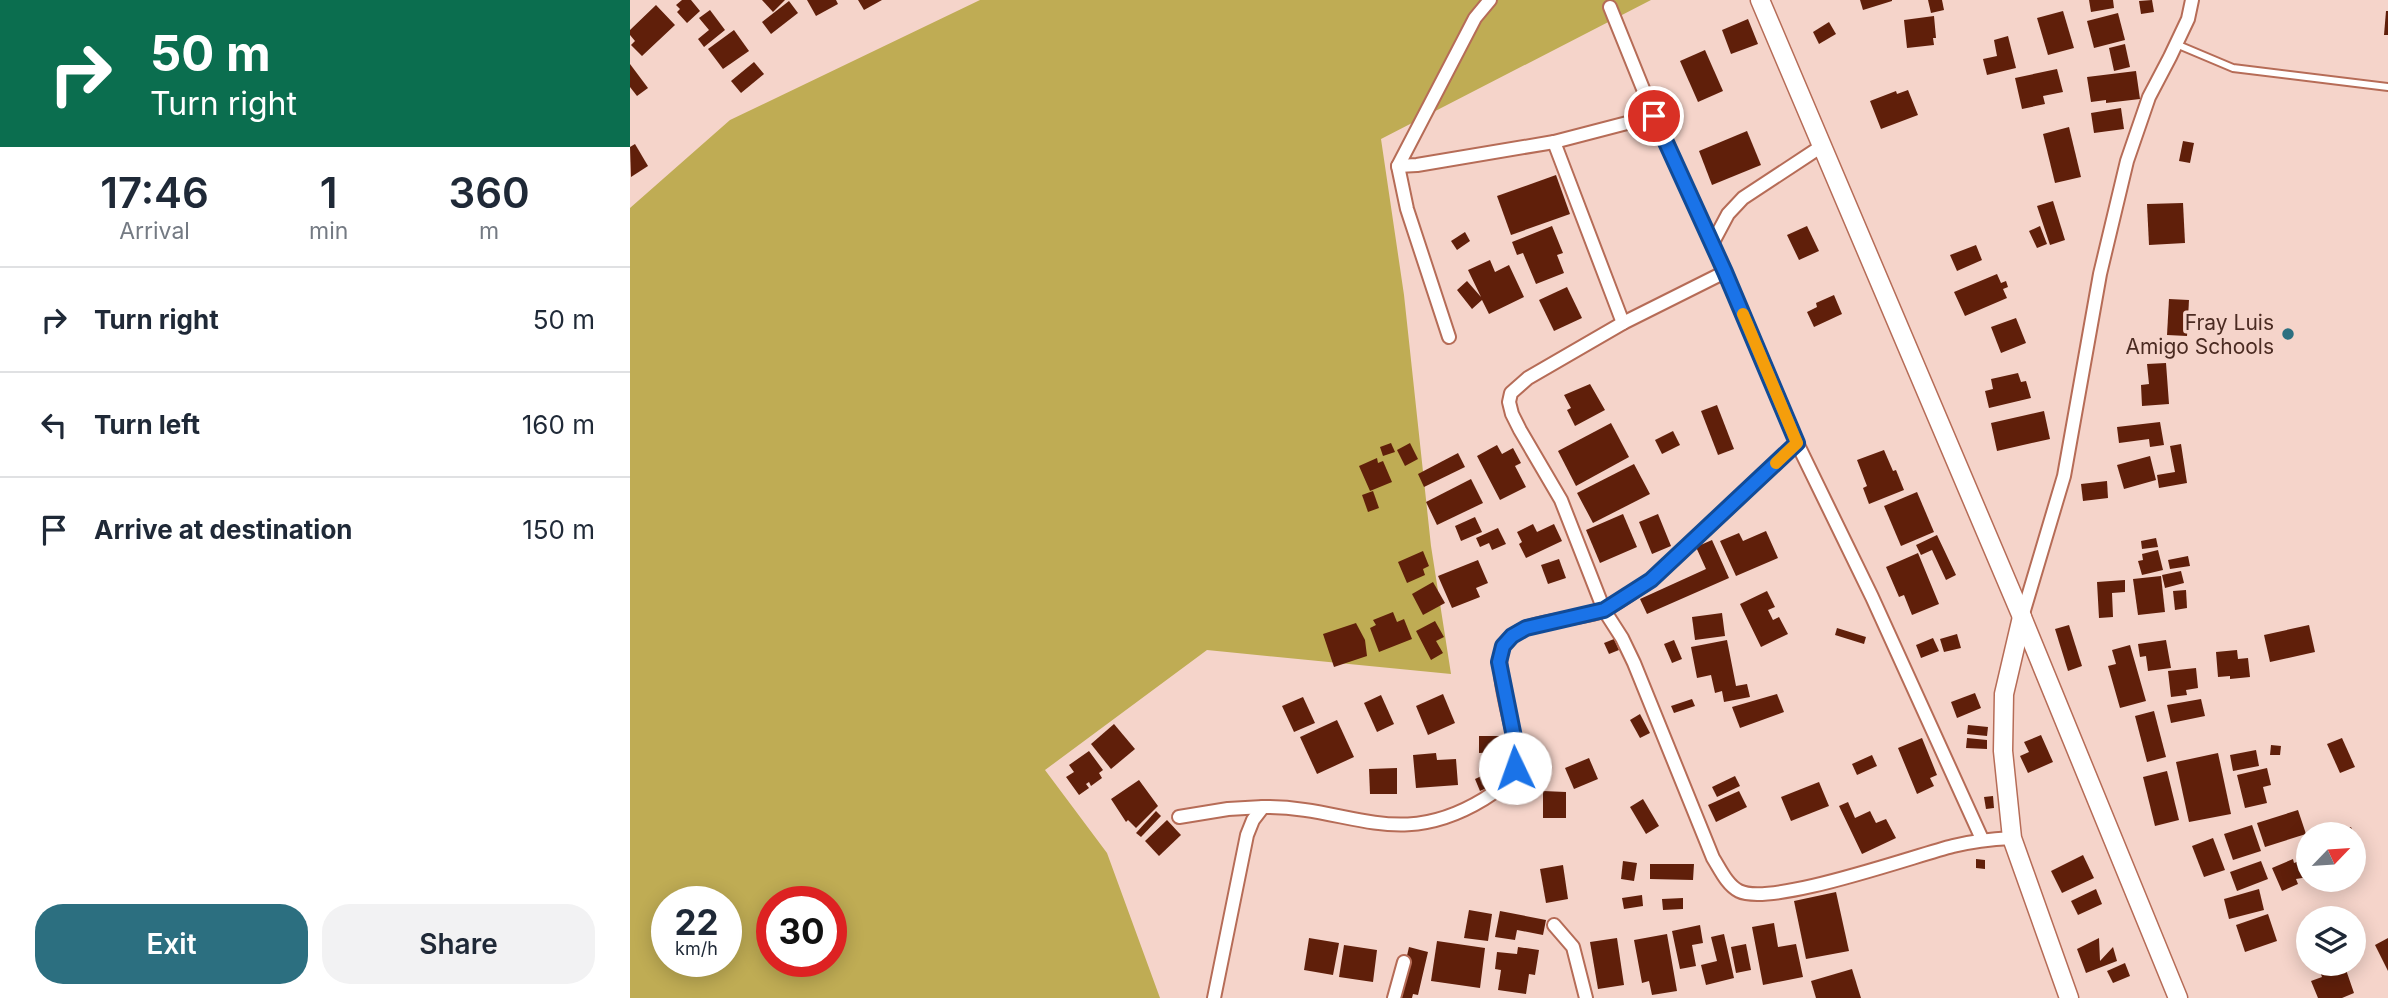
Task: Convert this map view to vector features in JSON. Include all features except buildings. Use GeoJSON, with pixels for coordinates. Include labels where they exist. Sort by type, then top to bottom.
{"type":"FeatureCollection","features":[{"type":"Feature","properties":{"kind":"street"},"geometry":{"type":"LineString","coordinates":[[1449,338],[1407,209],[1398,166],[1475,18],[1490,0]]}},
{"type":"Feature","properties":{"kind":"street"},"geometry":{"type":"LineString","coordinates":[[1760,0],[2022,617],[2178,998]]}},
{"type":"Feature","properties":{"kind":"street"},"geometry":{"type":"LineString","coordinates":[[1769,0],[1871,241],[1869,257]]}},
{"type":"Feature","properties":{"kind":"street"},"geometry":{"type":"LineString","coordinates":[[2069,998],[2012,838],[2003,751],[2004,694],[2022,617],[2064,476],[2100,274],[2127,160],[2149,97],[2188,19],[2192,0]]}},
{"type":"Feature","properties":{"kind":"street"},"geometry":{"type":"LineString","coordinates":[[1610,7],[1654,116],[1725,272],[1797,443],[1872,597],[1982,839]]}},
{"type":"Feature","properties":{"kind":"street"},"geometry":{"type":"LineString","coordinates":[[1398,166],[1554,142],[1654,116]]}},
{"type":"Feature","properties":{"kind":"street"},"geometry":{"type":"LineString","coordinates":[[1554,142],[1623,323]]}},
{"type":"Feature","properties":{"kind":"street"},"geometry":{"type":"LineString","coordinates":[[1712,244],[1728,214],[1743,198],[1822,146]]}},
{"type":"Feature","properties":{"kind":"street"},"geometry":{"type":"LineString","coordinates":[[1725,272],[1623,323],[1528,377],[1511,393],[1509,402],[1520,430],[1561,500],[1604,610],[1634,663],[1713,858],[1727,881],[1737,891],[1760,895],[1808,888],[1982,839],[2012,838]]}},
{"type":"Feature","properties":{"kind":"street"},"geometry":{"type":"LineString","coordinates":[[1179,817],[1228,809],[1285,807],[1375,824],[1413,826],[1465,811],[1492,794],[1515,768],[1517,752],[1499,662],[1503,646],[1512,636],[1526,628],[1604,610],[1651,580],[1797,443]]}},
{"type":"Feature","properties":{"kind":"street"},"geometry":{"type":"LineString","coordinates":[[1214,998],[1247,835],[1252,820],[1263,807]]}},
{"type":"Feature","properties":{"kind":"street"},"geometry":{"type":"LineString","coordinates":[[1555,925],[1573,947],[1586,998]]}},
{"type":"Feature","properties":{"kind":"street"},"geometry":{"type":"LineString","coordinates":[[1394,998],[1404,962]]}},
{"type":"Feature","properties":{"kind":"lane"},"geometry":{"type":"LineString","coordinates":[[2176,44],[2233,68],[2388,87]]}},
{"type":"Feature","properties":{"kind":"shaded area"},"geometry":{"type":"Polygon","coordinates":[[[980,0],[1651,0],[1381,139],[1404,295],[1431,546],[1451,674],[1207,650],[1045,770],[1107,853],[1160,998],[630,998],[630,208],[730,120],[980,0]]]}},
{"type":"Feature","properties":{"kind":"slow traffic"},"geometry":{"type":"LineString","coordinates":[[1743,314],[1797,443],[1776,463]]}},
{"type":"Feature","properties":{"kind":"place","name":"Fray Luis Amigo Schools"},"geometry":{"type":"Point","coordinates":[2288,334]}},
{"type":"Feature","properties":{"kind":"route"},"geometry":{"type":"LineString","coordinates":[[1515,768],[1517,752],[1499,662],[1503,646],[1512,636],[1526,628],[1604,610],[1651,580],[1797,443],[1725,272],[1654,116]]}}]}
